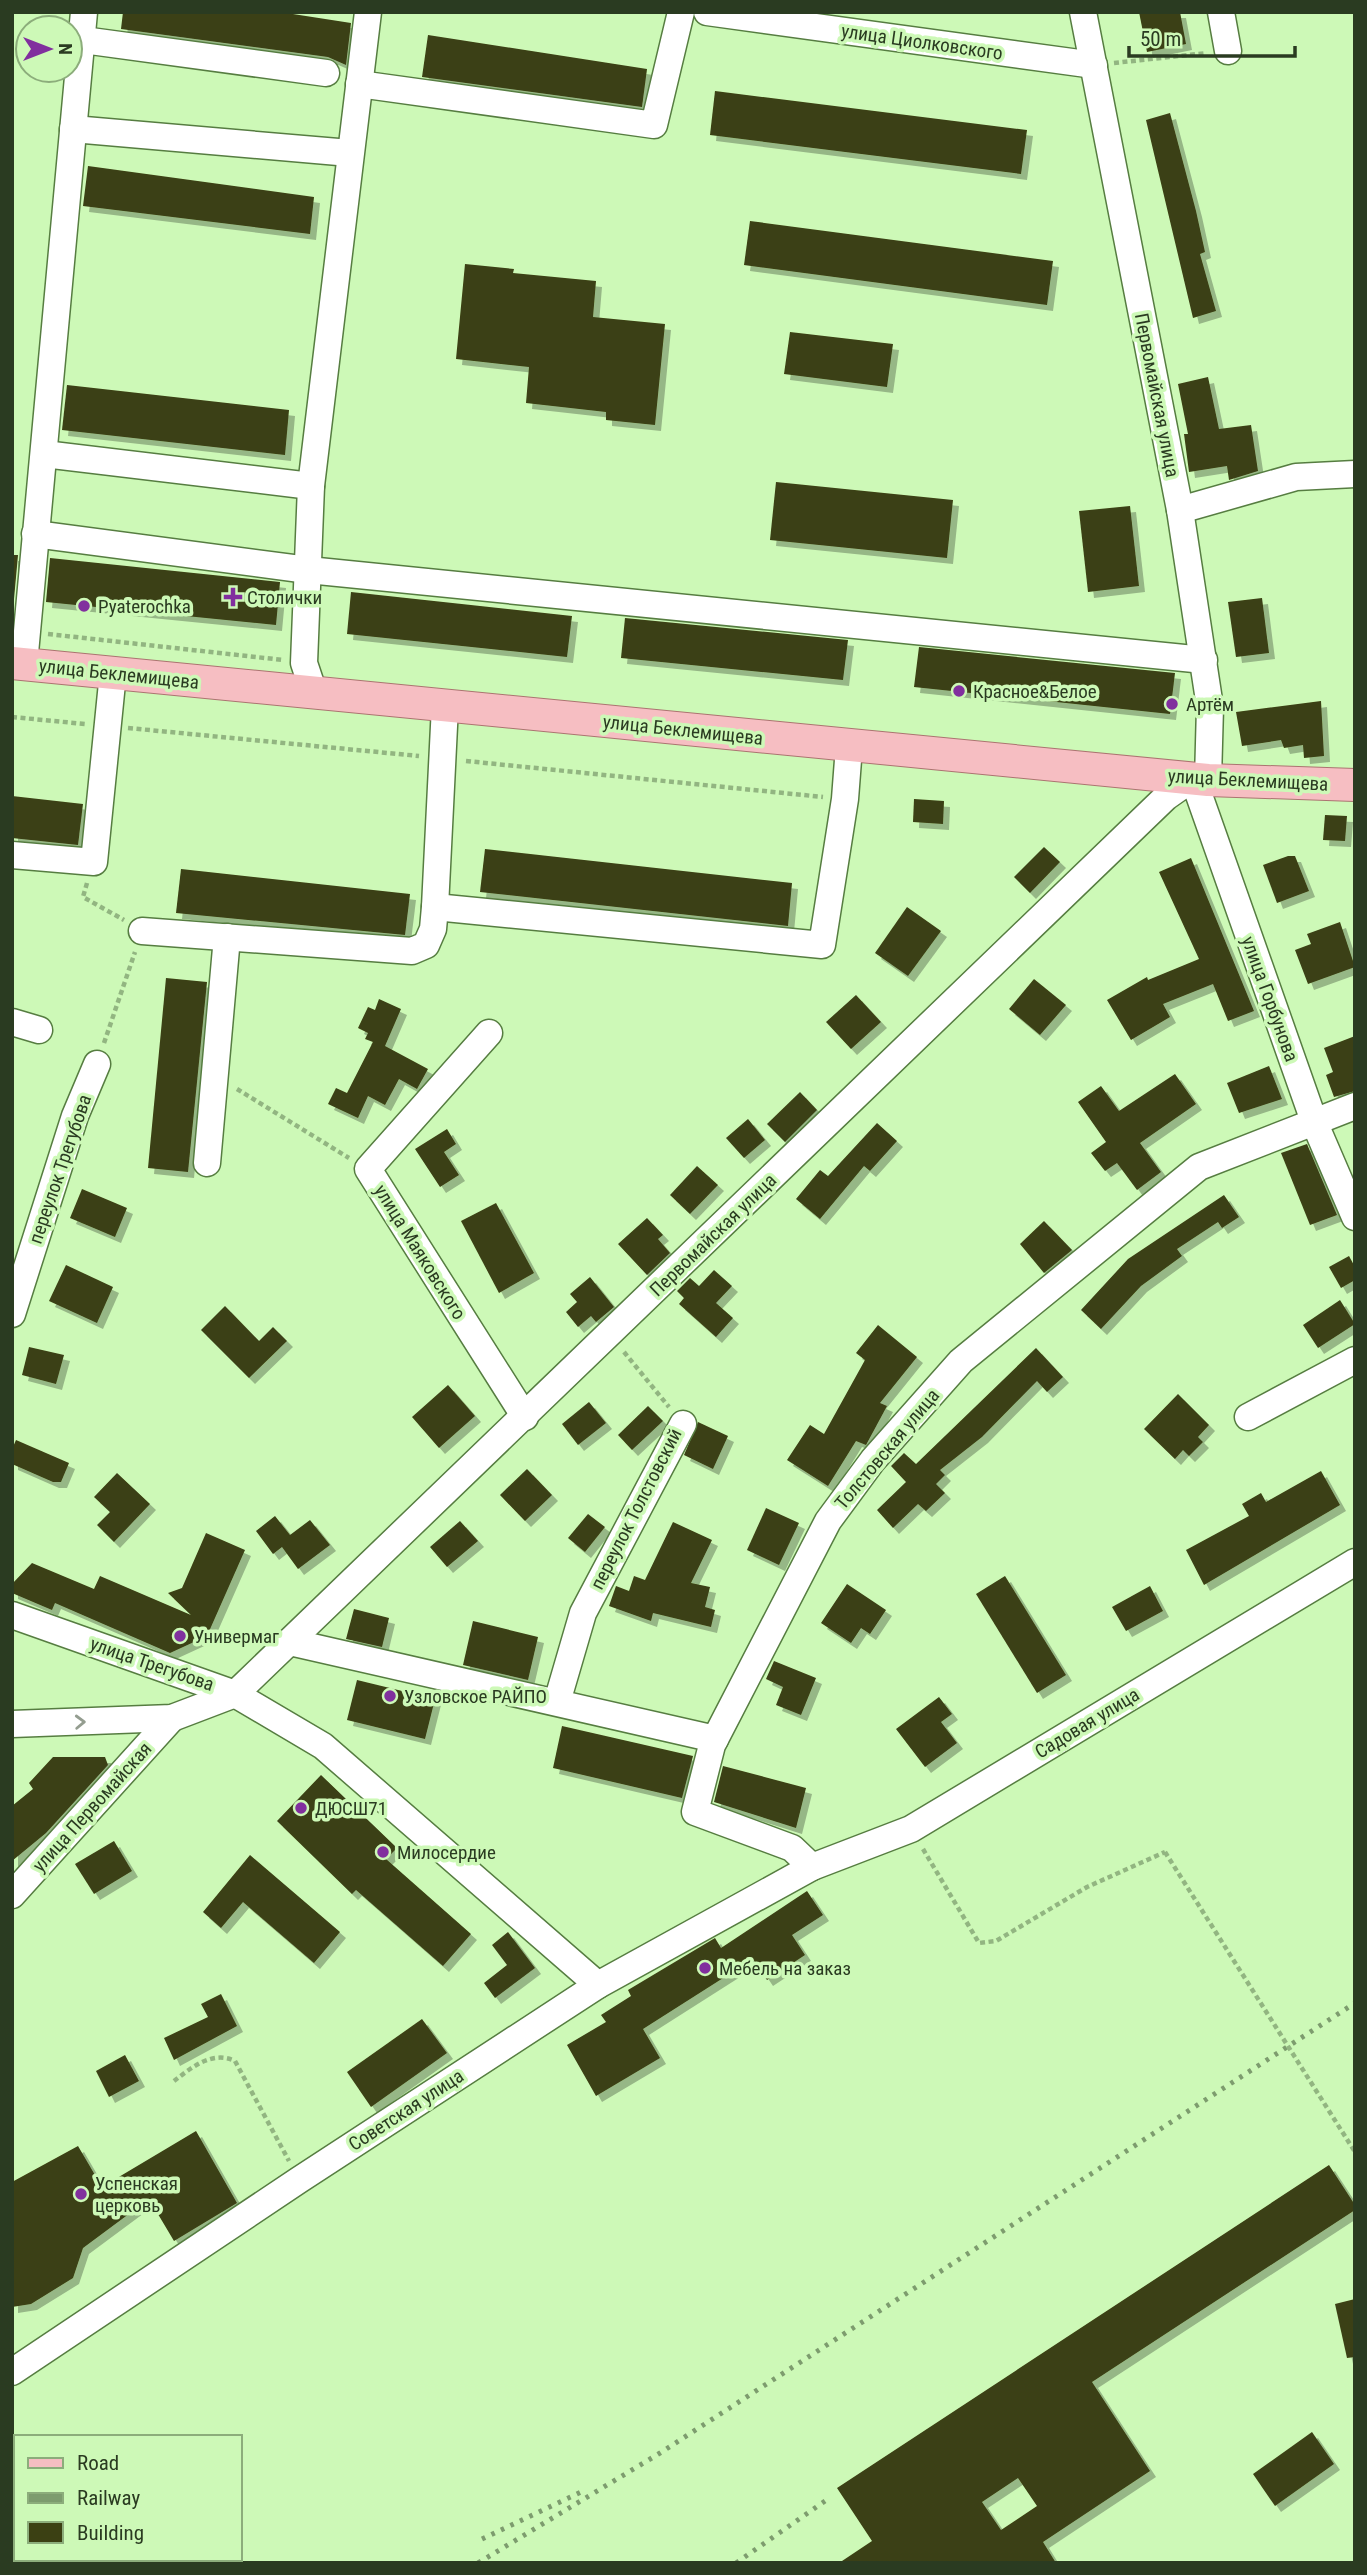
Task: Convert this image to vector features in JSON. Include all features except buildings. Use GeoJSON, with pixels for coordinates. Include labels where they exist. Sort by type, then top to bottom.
{"type":"FeatureCollection","features":[{"type":"Feature","properties":{"kind":"main road","name":"улица Беклемищева"},"geometry":{"type":"LineString","coordinates":[[18,664],[849,747],[1201,779],[1355,785]]}},
{"type":"Feature","properties":{"kind":"street"},"geometry":{"type":"LineString","coordinates":[[314,693],[304,663],[311,486],[368,12]]}},
{"type":"Feature","properties":{"kind":"street"},"geometry":{"type":"LineString","coordinates":[[359,84],[654,125],[681,12]]}},
{"type":"Feature","properties":{"kind":"street","name":"улица Циолковского"},"geometry":{"type":"LineString","coordinates":[[708,12],[1094,65]]}},
{"type":"Feature","properties":{"kind":"street","name":"Первомайская улица"},"geometry":{"type":"LineString","coordinates":[[235,1694],[1166,797],[1201,779],[1210,707],[1180,510],[1083,12]]}},
{"type":"Feature","properties":{"kind":"street"},"geometry":{"type":"LineString","coordinates":[[1221,12],[1228,51]]}},
{"type":"Feature","properties":{"kind":"street"},"geometry":{"type":"LineString","coordinates":[[84,40],[326,73]]}},
{"type":"Feature","properties":{"kind":"street"},"geometry":{"type":"LineString","coordinates":[[18,664],[44,454],[78,84]]}},
{"type":"Feature","properties":{"kind":"street"},"geometry":{"type":"LineString","coordinates":[[73,129],[350,153]]}},
{"type":"Feature","properties":{"kind":"street"},"geometry":{"type":"LineString","coordinates":[[44,454],[311,486]]}},
{"type":"Feature","properties":{"kind":"street"},"geometry":{"type":"LineString","coordinates":[[1180,510],[1296,477],[1355,474]]}},
{"type":"Feature","properties":{"kind":"street"},"geometry":{"type":"LineString","coordinates":[[35,534],[308,570],[1203,660]]}},
{"type":"Feature","properties":{"kind":"street"},"geometry":{"type":"LineString","coordinates":[[12,855],[94,862],[113,673]]}},
{"type":"Feature","properties":{"kind":"street"},"geometry":{"type":"LineString","coordinates":[[142,931],[412,951],[426,945],[433,929],[436,907],[445,706]]}},
{"type":"Feature","properties":{"kind":"street"},"geometry":{"type":"LineString","coordinates":[[436,907],[822,945],[845,799],[849,747]]}},
{"type":"Feature","properties":{"kind":"street","name":"улица Горбунова"},"geometry":{"type":"LineString","coordinates":[[1201,779],[1315,1124],[1355,1217]]}},
{"type":"Feature","properties":{"kind":"street"},"geometry":{"type":"LineString","coordinates":[[207,1163],[228,937]]}},
{"type":"Feature","properties":{"kind":"street"},"geometry":{"type":"LineString","coordinates":[[12,1022],[39,1030]]}},
{"type":"Feature","properties":{"kind":"street","name":"улица Маяковского"},"geometry":{"type":"LineString","coordinates":[[489,1033],[368,1169],[525,1417]]}},
{"type":"Feature","properties":{"kind":"street","name":"переулок Трегубова"},"geometry":{"type":"LineString","coordinates":[[12,1314],[75,1116],[97,1064]]}},
{"type":"Feature","properties":{"kind":"street","name":"Толстовская улица"},"geometry":{"type":"LineString","coordinates":[[811,1867],[792,1848],[695,1812],[715,1739],[828,1521],[873,1460],[961,1361],[1199,1167],[1315,1124],[1355,1106]]}},
{"type":"Feature","properties":{"kind":"street"},"geometry":{"type":"LineString","coordinates":[[1248,1417],[1355,1360]]}},
{"type":"Feature","properties":{"kind":"street","name":"переулок Толстовский"},"geometry":{"type":"LineString","coordinates":[[557,1702],[583,1613],[683,1424]]}},
{"type":"Feature","properties":{"kind":"street","name":"Садовая улица"},"geometry":{"type":"LineString","coordinates":[[811,1867],[911,1829],[1355,1562]]}},
{"type":"Feature","properties":{"kind":"street","name":"улица Трегубова"},"geometry":{"type":"LineString","coordinates":[[12,1615],[235,1694]]}},
{"type":"Feature","properties":{"kind":"street"},"geometry":{"type":"LineString","coordinates":[[290,1642],[715,1739]]}},
{"type":"Feature","properties":{"kind":"street"},"geometry":{"type":"LineString","coordinates":[[235,1694],[323,1746],[598,1985]]}},
{"type":"Feature","properties":{"kind":"street","name":"улица Трегубова"},"geometry":{"type":"LineString","coordinates":[[12,1724],[172,1718],[235,1694]]}},
{"type":"Feature","properties":{"kind":"street","name":"улица Первомайская"},"geometry":{"type":"LineString","coordinates":[[12,1895],[172,1718]]}},
{"type":"Feature","properties":{"kind":"street","name":"Советская улица"},"geometry":{"type":"LineString","coordinates":[[12,2372],[598,1985],[811,1867]]}},
{"type":"Feature","properties":{"kind":"path"},"geometry":{"type":"LineString","coordinates":[[1094,65],[1228,51]]}},
{"type":"Feature","properties":{"kind":"path"},"geometry":{"type":"LineString","coordinates":[[94,862],[83,897],[142,931],[97,1064]]}},
{"type":"Feature","properties":{"kind":"path"},"geometry":{"type":"LineString","coordinates":[[217,1077],[368,1169]]}},
{"type":"Feature","properties":{"kind":"path","name":"переулок Толстовский"},"geometry":{"type":"LineString","coordinates":[[610,1335],[683,1424]]}},
{"type":"Feature","properties":{"kind":"path"},"geometry":{"type":"LineString","coordinates":[[911,1829],[979,1943],[996,1941],[1087,1887],[1164,1852],[1355,2152]]}},
{"type":"Feature","properties":{"kind":"path"},"geometry":{"type":"LineString","coordinates":[[174,2081],[197,2063],[225,2056],[235,2061],[299,2180]]}},
{"type":"Feature","properties":{"kind":"railway"},"geometry":{"type":"LineString","coordinates":[[478,2563],[660,2453],[1355,2003]]}},
{"type":"Feature","properties":{"kind":"railway"},"geometry":{"type":"LineString","coordinates":[[482,2539],[585,2490]]}},
{"type":"Feature","properties":{"kind":"railway"},"geometry":{"type":"LineString","coordinates":[[736,2563],[825,2501]]}},
{"type":"Feature","properties":{"kind":"place","name":"Столички"},"geometry":{"type":"Point","coordinates":[233,597]}},
{"type":"Feature","properties":{"kind":"place","name":"Pyaterochka"},"geometry":{"type":"Point","coordinates":[84,606]}},
{"type":"Feature","properties":{"kind":"place","name":"Красное&Белое"},"geometry":{"type":"Point","coordinates":[959,691]}},
{"type":"Feature","properties":{"kind":"place","name":"Артём"},"geometry":{"type":"Point","coordinates":[1172,704]}},
{"type":"Feature","properties":{"kind":"place","name":"Универмаг"},"geometry":{"type":"Point","coordinates":[180,1636]}},
{"type":"Feature","properties":{"kind":"place","name":"Узловское РАЙПО"},"geometry":{"type":"Point","coordinates":[390,1696]}},
{"type":"Feature","properties":{"kind":"place","name":"ДЮСШ71"},"geometry":{"type":"Point","coordinates":[301,1808]}},
{"type":"Feature","properties":{"kind":"place","name":"Милосердие"},"geometry":{"type":"Point","coordinates":[383,1852]}},
{"type":"Feature","properties":{"kind":"place","name":"Мебель на заказ"},"geometry":{"type":"Point","coordinates":[705,1968]}},
{"type":"Feature","properties":{"kind":"place","name":"Успенская церковь"},"geometry":{"type":"Point","coordinates":[81,2194]}}]}
